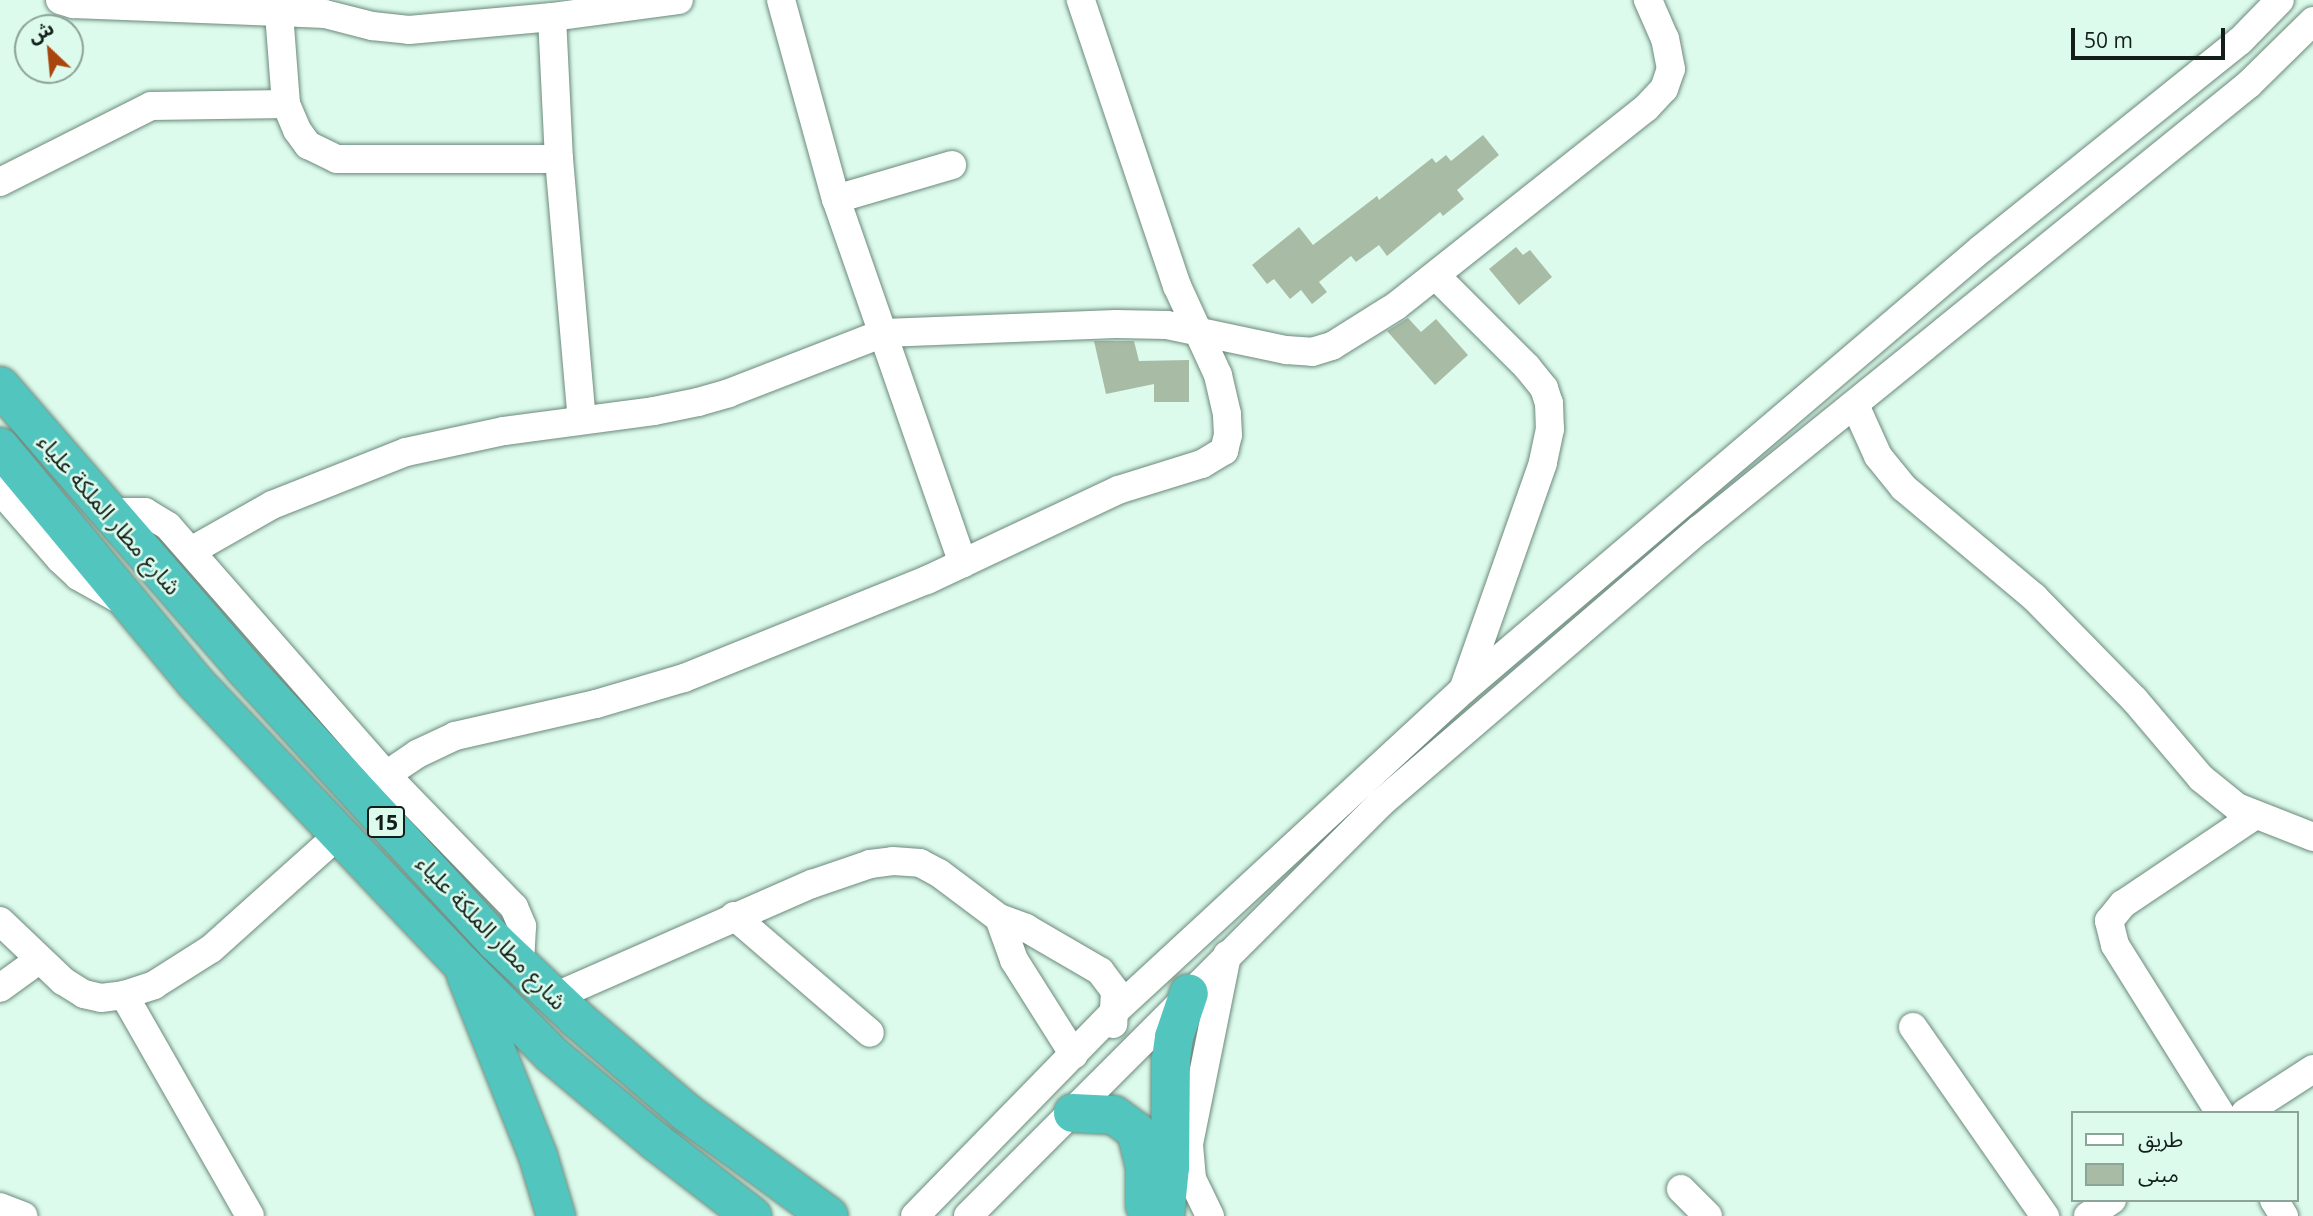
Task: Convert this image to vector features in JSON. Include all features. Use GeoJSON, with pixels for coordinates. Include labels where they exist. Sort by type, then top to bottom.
{"type":"FeatureCollection","features":[{"type":"Feature","properties":{"kind":"highway","name":"شارع مطار الملكة علياء"},"geometry":{"type":"LineString","coordinates":[[0,386],[243,667],[520,965],[687,1113],[824,1212]]}},
{"type":"Feature","properties":{"kind":"highway","name":"شارع مطار الملكة علياء"},"geometry":{"type":"LineString","coordinates":[[0,447],[195,682],[464,966],[551,1054],[655,1141],[752,1216]]}},
{"type":"Feature","properties":{"kind":"highway"},"geometry":{"type":"LineString","coordinates":[[464,966],[538,1156],[556,1216]]}},
{"type":"Feature","properties":{"kind":"highway"},"geometry":{"type":"LineString","coordinates":[[1165,1216],[1170,1167],[1171,1059],[1174,1037],[1189,993]]}},
{"type":"Feature","properties":{"kind":"highway"},"geometry":{"type":"LineString","coordinates":[[1073,1113],[1114,1115],[1136,1131],[1145,1166],[1145,1216]]}},
{"type":"Feature","properties":{"kind":"street"},"geometry":{"type":"LineString","coordinates":[[60,0],[73,4],[178,4],[325,14],[390,29],[552,17],[678,0]]}},
{"type":"Feature","properties":{"kind":"street"},"geometry":{"type":"LineString","coordinates":[[781,0],[836,199],[963,564]]}},
{"type":"Feature","properties":{"kind":"street"},"geometry":{"type":"LineString","coordinates":[[386,775],[417,754],[455,736],[667,684],[963,564],[1118,490],[1202,464],[1224,451],[1228,435],[1227,414],[1218,375],[1173,274],[1081,0]]}},
{"type":"Feature","properties":{"kind":"street"},"geometry":{"type":"LineString","coordinates":[[191,551],[272,505],[396,456],[448,440],[654,411],[729,393],[884,333],[1116,324],[1197,329],[1251,344],[1312,352],[1332,346],[1360,331],[1436,276],[1615,135],[1664,89],[1671,69],[1665,39],[1648,0]]}},
{"type":"Feature","properties":{"kind":"street"},"geometry":{"type":"LineString","coordinates":[[915,1216],[1114,1012],[1463,690],[1981,249],[2240,41],[2280,0]]}},
{"type":"Feature","properties":{"kind":"street"},"geometry":{"type":"LineString","coordinates":[[279,12],[286,104],[297,130],[309,145],[337,159],[559,159]]}},
{"type":"Feature","properties":{"kind":"street"},"geometry":{"type":"LineString","coordinates":[[552,17],[559,159],[582,420]]}},
{"type":"Feature","properties":{"kind":"street"},"geometry":{"type":"LineString","coordinates":[[968,1216],[1073,1113],[1106,1075],[1381,803],[1700,530],[2249,83],[2313,21]]}},
{"type":"Feature","properties":{"kind":"street"},"geometry":{"type":"LineString","coordinates":[[0,182],[151,106],[286,104]]}},
{"type":"Feature","properties":{"kind":"street"},"geometry":{"type":"LineString","coordinates":[[836,199],[952,165]]}},
{"type":"Feature","properties":{"kind":"street"},"geometry":{"type":"LineString","coordinates":[[1436,276],[1527,367],[1544,388],[1549,403],[1550,429],[1543,463],[1463,690]]}},
{"type":"Feature","properties":{"kind":"street"},"geometry":{"type":"LineString","coordinates":[[1854,405],[1878,456],[1904,488],[2034,597],[2134,699],[2202,778],[2237,807],[2254,816],[2313,837]]}},
{"type":"Feature","properties":{"kind":"street"},"geometry":{"type":"LineString","coordinates":[[0,490],[78,576],[130,606]]}},
{"type":"Feature","properties":{"kind":"street"},"geometry":{"type":"LineString","coordinates":[[108,512],[145,512],[158,518],[191,551],[386,775],[514,907],[522,926],[520,965]]}},
{"type":"Feature","properties":{"kind":"street"},"geometry":{"type":"LineString","coordinates":[[2219,1111],[2115,945],[2109,921],[2123,904],[2254,816]]}},
{"type":"Feature","properties":{"kind":"street"},"geometry":{"type":"LineString","coordinates":[[0,921],[63,981],[84,994],[101,998],[124,995],[153,985],[211,949],[338,835]]}},
{"type":"Feature","properties":{"kind":"street"},"geometry":{"type":"LineString","coordinates":[[554,997],[734,916],[852,869],[893,861],[920,863],[939,873],[999,918],[1026,928],[1100,971],[1115,991],[1106,1075]]}},
{"type":"Feature","properties":{"kind":"street"},"geometry":{"type":"LineString","coordinates":[[734,916],[870,1032]]}},
{"type":"Feature","properties":{"kind":"street"},"geometry":{"type":"LineString","coordinates":[[999,918],[1014,960],[1074,1055]]}},
{"type":"Feature","properties":{"kind":"street"},"geometry":{"type":"LineString","coordinates":[[1210,1216],[1192,1179],[1189,1144],[1227,955]]}},
{"type":"Feature","properties":{"kind":"street"},"geometry":{"type":"LineString","coordinates":[[0,988],[40,959]]}},
{"type":"Feature","properties":{"kind":"street"},"geometry":{"type":"LineString","coordinates":[[124,995],[250,1216]]}},
{"type":"Feature","properties":{"kind":"street"},"geometry":{"type":"LineString","coordinates":[[1913,1027],[2045,1216]]}},
{"type":"Feature","properties":{"kind":"street"},"geometry":{"type":"LineString","coordinates":[[2248,1111],[2313,1069]]}},
{"type":"Feature","properties":{"kind":"street"},"geometry":{"type":"LineString","coordinates":[[1681,1189],[1708,1216]]}},
{"type":"Feature","properties":{"kind":"street"},"geometry":{"type":"LineString","coordinates":[[2088,1216],[2109,1202]]}},
{"type":"Feature","properties":{"kind":"street"},"geometry":{"type":"LineString","coordinates":[[0,1207],[23,1216]]}},
{"type":"Feature","properties":{"kind":"building"},"geometry":{"type":"Polygon","coordinates":[[[1483,135],[1499,155],[1457,190],[1464,199],[1443,216],[1440,212],[1387,256],[1379,245],[1356,262],[1351,256],[1319,282],[1327,292],[1312,304],[1301,290],[1290,299],[1274,279],[1267,284],[1252,265],[1299,227],[1313,245],[1377,196],[1379,200],[1432,158],[1436,163],[1446,155],[1451,161],[1483,135]]]}},
{"type":"Feature","properties":{"kind":"building"},"geometry":{"type":"Polygon","coordinates":[[[1516,247],[1523,255],[1530,250],[1552,277],[1519,305],[1489,269],[1516,247]]]}},
{"type":"Feature","properties":{"kind":"building"},"geometry":{"type":"Polygon","coordinates":[[[1408,318],[1421,332],[1436,319],[1468,355],[1435,385],[1387,331],[1408,318]]]}},
{"type":"Feature","properties":{"kind":"building"},"geometry":{"type":"Polygon","coordinates":[[[1094,341],[1134,341],[1139,361],[1189,360],[1189,402],[1154,402],[1154,384],[1106,394],[1094,341]]]}}]}
